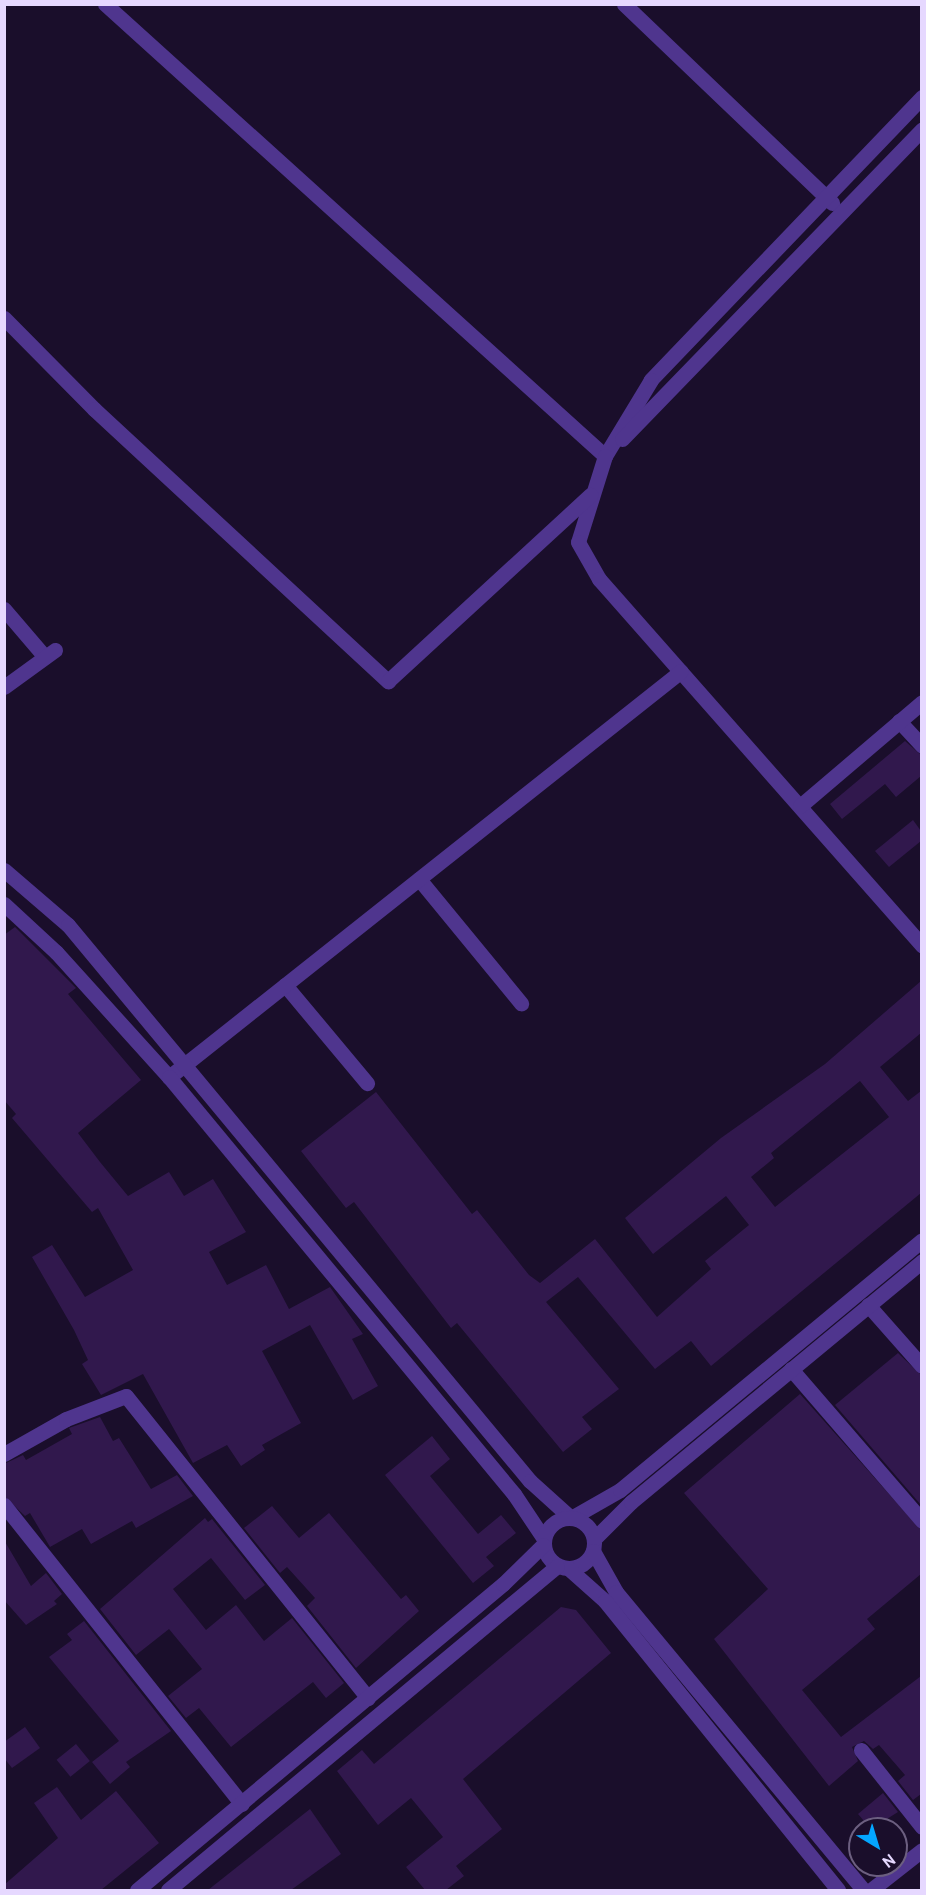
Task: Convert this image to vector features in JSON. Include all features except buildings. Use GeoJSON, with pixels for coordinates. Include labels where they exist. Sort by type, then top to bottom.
{"type":"FeatureCollection","features":[{"type":"Feature","properties":{"kind":"street"},"geometry":{"type":"LineString","coordinates":[[105,4],[605,456]]}},
{"type":"Feature","properties":{"kind":"street"},"geometry":{"type":"LineString","coordinates":[[624,4],[842,212]]}},
{"type":"Feature","properties":{"kind":"street"},"geometry":{"type":"LineString","coordinates":[[921,97],[651,380],[605,456],[590,495],[578,542],[599,579],[921,946]]}},
{"type":"Feature","properties":{"kind":"street"},"geometry":{"type":"LineString","coordinates":[[605,456],[668,395],[921,129]]}},
{"type":"Feature","properties":{"kind":"street"},"geometry":{"type":"LineString","coordinates":[[4,318],[94,409],[388,681],[590,495]]}},
{"type":"Feature","properties":{"kind":"street"},"geometry":{"type":"LineString","coordinates":[[4,609],[50,653],[4,687]]}},
{"type":"Feature","properties":{"kind":"street"},"geometry":{"type":"LineString","coordinates":[[169,1077],[681,671]]}},
{"type":"Feature","properties":{"kind":"street"},"geometry":{"type":"LineString","coordinates":[[800,806],[921,702]]}},
{"type":"Feature","properties":{"kind":"street"},"geometry":{"type":"LineString","coordinates":[[899,721],[921,746]]}},
{"type":"Feature","properties":{"kind":"street"},"geometry":{"type":"LineString","coordinates":[[4,870],[68,925],[530,1481],[571,1518],[587,1525],[616,1592],[863,1890]]}},
{"type":"Feature","properties":{"kind":"street"},"geometry":{"type":"LineString","coordinates":[[419,879],[521,1003]]}},
{"type":"Feature","properties":{"kind":"street"},"geometry":{"type":"LineString","coordinates":[[4,904],[56,952],[169,1077],[514,1494],[562,1567],[605,1601],[838,1890]]}},
{"type":"Feature","properties":{"kind":"street"},"geometry":{"type":"LineString","coordinates":[[285,985],[367,1083]]}},
{"type":"Feature","properties":{"kind":"street"},"geometry":{"type":"LineString","coordinates":[[137,1890],[368,1698],[544,1542],[554,1523],[571,1518],[620,1490],[921,1240]]}},
{"type":"Feature","properties":{"kind":"street"},"geometry":{"type":"LineString","coordinates":[[168,1890],[562,1567],[583,1565],[594,1545],[631,1502],[921,1261]]}},
{"type":"Feature","properties":{"kind":"street"},"geometry":{"type":"LineString","coordinates":[[868,1305],[921,1366]]}},
{"type":"Feature","properties":{"kind":"street"},"geometry":{"type":"LineString","coordinates":[[791,1369],[921,1521]]}},
{"type":"Feature","properties":{"kind":"street"},"geometry":{"type":"LineString","coordinates":[[4,1454],[66,1419],[126,1396],[368,1698]]}},
{"type":"Feature","properties":{"kind":"street"},"geometry":{"type":"LineString","coordinates":[[4,1505],[242,1804]]}},
{"type":"Feature","properties":{"kind":"street"},"geometry":{"type":"LineString","coordinates":[[861,1750],[921,1827]]}},
{"type":"Feature","properties":{"kind":"street"},"geometry":{"type":"LineString","coordinates":[[871,1890],[921,1850]]}}]}
